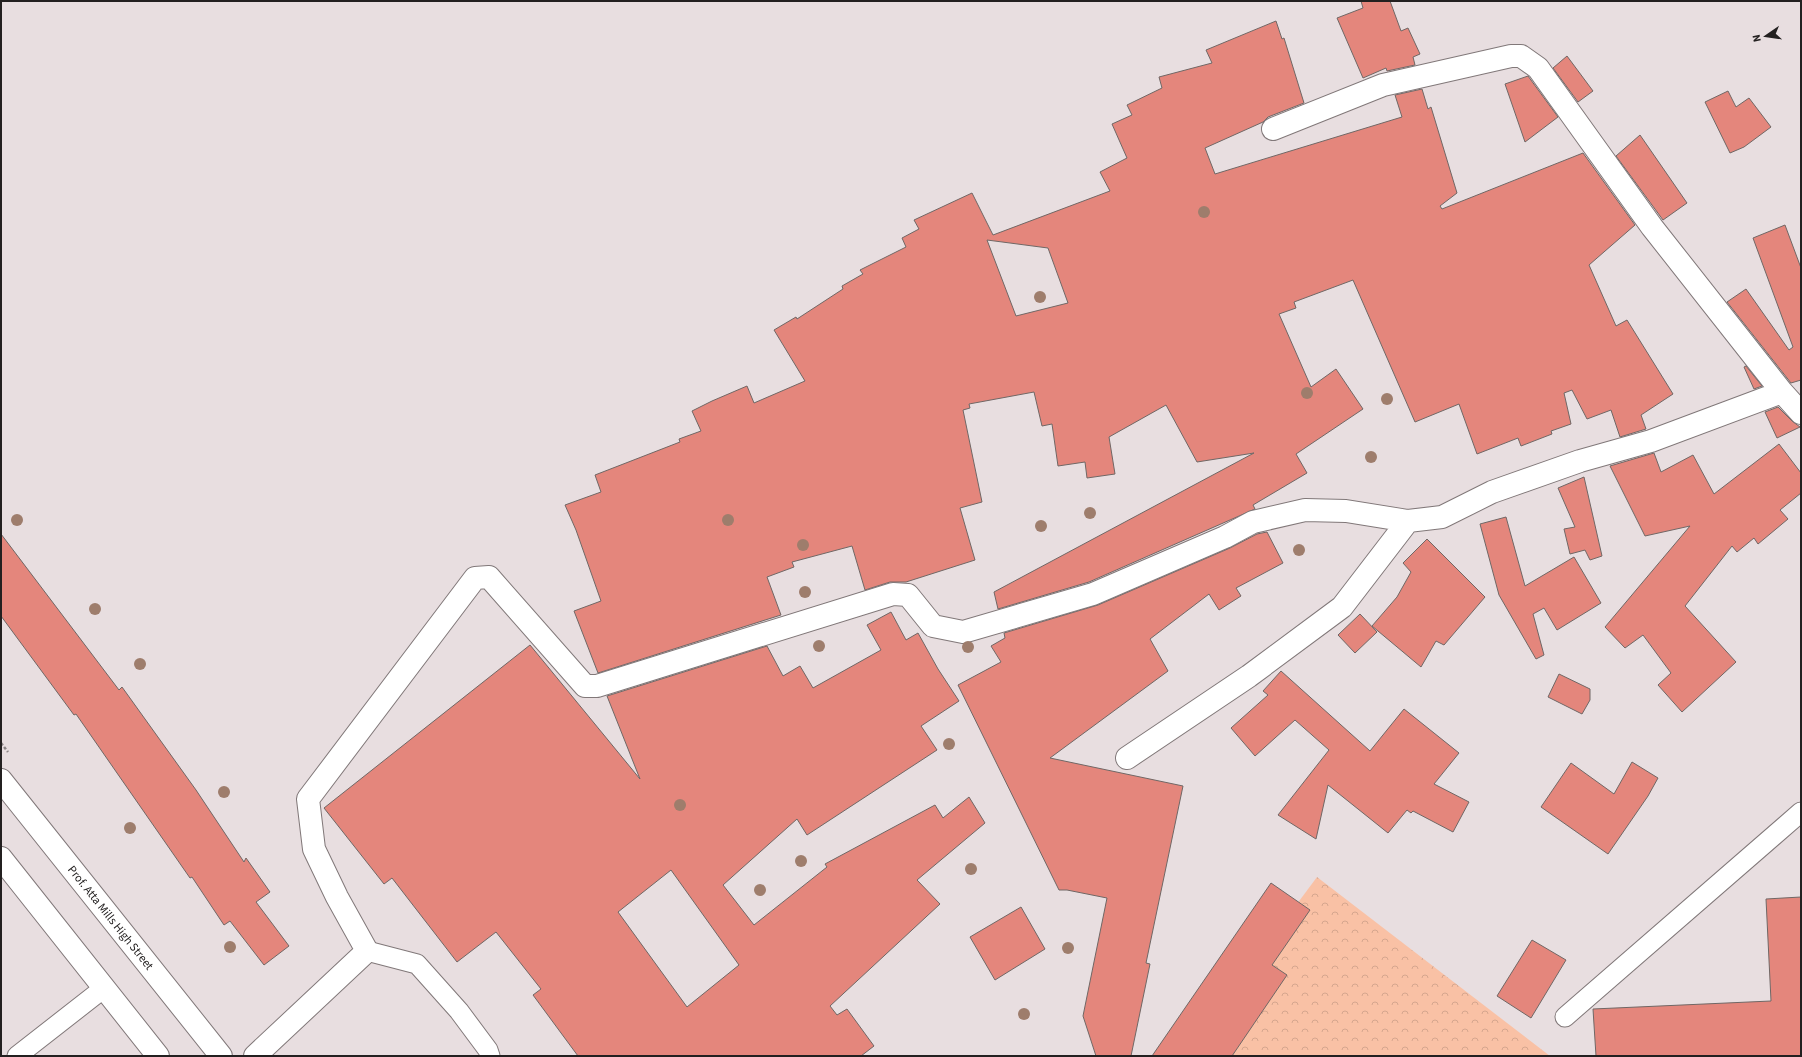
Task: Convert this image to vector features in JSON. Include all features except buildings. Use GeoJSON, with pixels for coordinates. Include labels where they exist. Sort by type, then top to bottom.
{"type":"FeatureCollection","features":[{"type":"Feature","properties":{"kind":"street"},"geometry":{"type":"LineString","coordinates":[[1273,128],[1383,85],[1510,56],[1521,56],[1538,68],[1652,227],[1782,392],[1801,413]]}},
{"type":"Feature","properties":{"kind":"street"},"geometry":{"type":"LineString","coordinates":[[256,1056],[367,952],[337,898],[314,849],[308,799],[475,578],[489,577],[585,686],[597,686],[893,594],[908,595],[933,626],[963,632],[1093,594],[1225,537],[1253,522],[1305,510],[1346,510],[1408,521],[1442,517],[1492,492],[1580,461],[1651,441],[1782,392]]}},
{"type":"Feature","properties":{"kind":"street"},"geometry":{"type":"LineString","coordinates":[[1127,758],[1249,676],[1342,607],[1408,521]]}},
{"type":"Feature","properties":{"kind":"street","name":"Prof. Atta Mills High Street"},"geometry":{"type":"LineString","coordinates":[[1,780],[221,1056]]}},
{"type":"Feature","properties":{"kind":"street"},"geometry":{"type":"LineString","coordinates":[[1,858],[158,1056]]}},
{"type":"Feature","properties":{"kind":"lane"},"geometry":{"type":"LineString","coordinates":[[1566,1017],[1801,812]]}},
{"type":"Feature","properties":{"kind":"lane"},"geometry":{"type":"LineString","coordinates":[[367,952],[417,964],[459,1011],[488,1050],[490,1056]]}},
{"type":"Feature","properties":{"kind":"lane"},"geometry":{"type":"LineString","coordinates":[[17,1056],[104,988]]}},
{"type":"Feature","properties":{"kind":"green space"},"geometry":{"type":"Polygon","coordinates":[[[1317,877],[1550,1056],[1184,1056],[1317,877]]]}}]}
